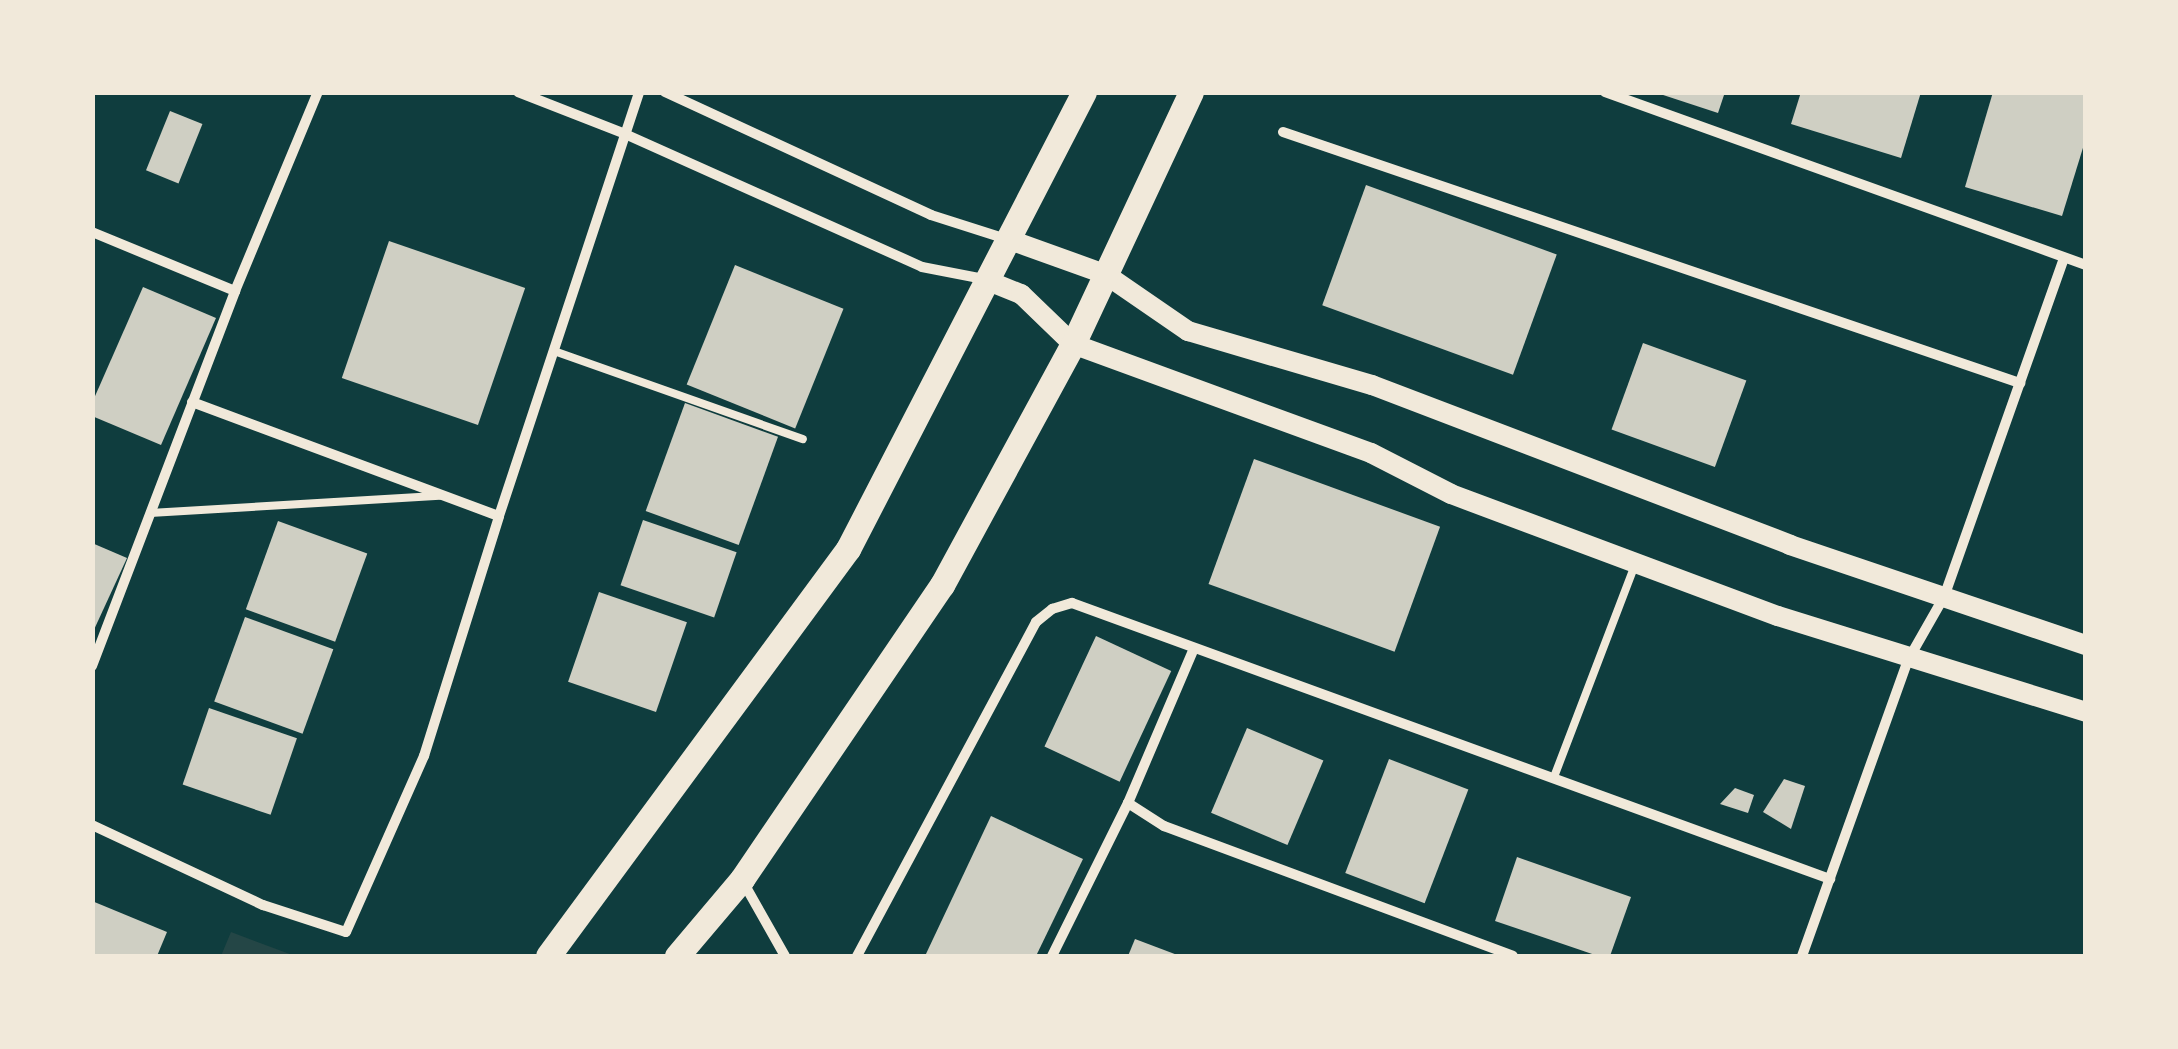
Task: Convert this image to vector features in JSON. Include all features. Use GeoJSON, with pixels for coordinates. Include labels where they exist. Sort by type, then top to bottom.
{"type":"FeatureCollection","features":[{"type":"Feature","properties":{"kind":"main road"},"geometry":{"type":"LineString","coordinates":[[548,956],[848,549],[1084,92]]}},
{"type":"Feature","properties":{"kind":"main road"},"geometry":{"type":"LineString","coordinates":[[677,956],[742,879],[942,585],[1074,344],[1191,92]]}},
{"type":"Feature","properties":{"kind":"main road"},"geometry":{"type":"LineString","coordinates":[[1007,239],[1105,274],[1188,330],[1372,384],[1790,545],[2086,645]]}},
{"type":"Feature","properties":{"kind":"main road"},"geometry":{"type":"LineString","coordinates":[[986,280],[1021,294],[1074,344],[1372,453],[1452,494],[1778,616],[1908,660],[2086,712]]}},
{"type":"Feature","properties":{"kind":"street"},"geometry":{"type":"LineString","coordinates":[[92,666],[235,291],[318,92]]}},
{"type":"Feature","properties":{"kind":"street"},"geometry":{"type":"LineString","coordinates":[[518,92],[625,134],[922,267],[986,280]]}},
{"type":"Feature","properties":{"kind":"street"},"geometry":{"type":"LineString","coordinates":[[92,824],[263,905],[346,932],[424,756],[639,92]]}},
{"type":"Feature","properties":{"kind":"street"},"geometry":{"type":"LineString","coordinates":[[665,92],[931,215],[1007,239]]}},
{"type":"Feature","properties":{"kind":"street"},"geometry":{"type":"LineString","coordinates":[[1605,92],[2086,266]]}},
{"type":"Feature","properties":{"kind":"street"},"geometry":{"type":"LineString","coordinates":[[1283,132],[2020,383]]}},
{"type":"Feature","properties":{"kind":"street"},"geometry":{"type":"LineString","coordinates":[[92,232],[235,291]]}},
{"type":"Feature","properties":{"kind":"street"},"geometry":{"type":"LineString","coordinates":[[1802,956],[1908,660],[1944,598],[2064,258]]}},
{"type":"Feature","properties":{"kind":"street"},"geometry":{"type":"LineString","coordinates":[[192,402],[500,516]]}},
{"type":"Feature","properties":{"kind":"street"},"geometry":{"type":"LineString","coordinates":[[857,956],[1036,622],[1052,609],[1072,603],[1830,879]]}},
{"type":"Feature","properties":{"kind":"street"},"geometry":{"type":"LineString","coordinates":[[1052,956],[1128,803],[1194,648]]}},
{"type":"Feature","properties":{"kind":"street"},"geometry":{"type":"LineString","coordinates":[[1128,803],[1164,826],[1513,956]]}},
{"type":"Feature","properties":{"kind":"street"},"geometry":{"type":"LineString","coordinates":[[742,879],[785,956]]}},
{"type":"Feature","properties":{"kind":"lane"},"geometry":{"type":"LineString","coordinates":[[554,351],[803,438]]}},
{"type":"Feature","properties":{"kind":"lane"},"geometry":{"type":"LineString","coordinates":[[150,513],[444,496]]}},
{"type":"Feature","properties":{"kind":"lane"},"geometry":{"type":"LineString","coordinates":[[1554,777],[1636,560]]}},
{"type":"Feature","properties":{"kind":"shaded area"},"geometry":{"type":"Polygon","coordinates":[[[231,932],[295,956],[221,956],[231,932]]]}},
{"type":"Feature","properties":{"kind":"building"},"geometry":{"type":"Polygon","coordinates":[[[1654,92],[1725,92],[1718,113],[1654,92]]]}},
{"type":"Feature","properties":{"kind":"building"},"geometry":{"type":"Polygon","coordinates":[[[1801,92],[1921,92],[1901,158],[1791,124],[1801,92]]]}},
{"type":"Feature","properties":{"kind":"building"},"geometry":{"type":"Polygon","coordinates":[[[1993,92],[2086,92],[2086,138],[2062,216],[1965,187],[1993,92]]]}},
{"type":"Feature","properties":{"kind":"building"},"geometry":{"type":"Polygon","coordinates":[[[170,111],[202,124],[178,183],[146,170],[170,111]]]}},
{"type":"Feature","properties":{"kind":"building"},"geometry":{"type":"Polygon","coordinates":[[[1366,185],[1557,254],[1513,375],[1322,305],[1366,185]]]}},
{"type":"Feature","properties":{"kind":"building"},"geometry":{"type":"Polygon","coordinates":[[[389,241],[525,288],[478,425],[342,378],[389,241]]]}},
{"type":"Feature","properties":{"kind":"building"},"geometry":{"type":"Polygon","coordinates":[[[735,265],[843,309],[795,428],[687,385],[735,265]]]}},
{"type":"Feature","properties":{"kind":"building"},"geometry":{"type":"Polygon","coordinates":[[[143,287],[216,318],[161,445],[92,416],[92,403],[143,287]]]}},
{"type":"Feature","properties":{"kind":"building"},"geometry":{"type":"Polygon","coordinates":[[[1643,343],[1746,381],[1715,467],[1612,429],[1643,343]]]}},
{"type":"Feature","properties":{"kind":"building"},"geometry":{"type":"Polygon","coordinates":[[[685,403],[778,437],[739,545],[646,511],[685,403]]]}},
{"type":"Feature","properties":{"kind":"building"},"geometry":{"type":"Polygon","coordinates":[[[1254,459],[1440,527],[1395,652],[1209,584],[1254,459]]]}},
{"type":"Feature","properties":{"kind":"building"},"geometry":{"type":"Polygon","coordinates":[[[643,520],[737,552],[714,617],[621,585],[643,520]]]}},
{"type":"Feature","properties":{"kind":"building"},"geometry":{"type":"Polygon","coordinates":[[[278,521],[367,553],[335,642],[246,609],[278,521]]]}},
{"type":"Feature","properties":{"kind":"building"},"geometry":{"type":"Polygon","coordinates":[[[92,543],[127,558],[92,634],[92,543]]]}},
{"type":"Feature","properties":{"kind":"building"},"geometry":{"type":"Polygon","coordinates":[[[599,592],[687,622],[656,712],[568,682],[599,592]]]}},
{"type":"Feature","properties":{"kind":"building"},"geometry":{"type":"Polygon","coordinates":[[[245,617],[333,649],[303,734],[214,702],[245,617]]]}},
{"type":"Feature","properties":{"kind":"building"},"geometry":{"type":"Polygon","coordinates":[[[1096,636],[1171,671],[1120,782],[1044,747],[1096,636]]]}},
{"type":"Feature","properties":{"kind":"building"},"geometry":{"type":"Polygon","coordinates":[[[209,708],[297,738],[271,815],[183,785],[209,708]]]}},
{"type":"Feature","properties":{"kind":"building"},"geometry":{"type":"Polygon","coordinates":[[[1247,728],[1323,760],[1287,845],[1211,813],[1247,728]]]}},
{"type":"Feature","properties":{"kind":"building"},"geometry":{"type":"Polygon","coordinates":[[[1389,759],[1468,789],[1425,903],[1345,873],[1389,759]]]}},
{"type":"Feature","properties":{"kind":"building"},"geometry":{"type":"Polygon","coordinates":[[[1784,779],[1805,786],[1791,829],[1763,812],[1784,779]]]}},
{"type":"Feature","properties":{"kind":"building"},"geometry":{"type":"Polygon","coordinates":[[[1735,788],[1754,795],[1748,813],[1720,804],[1735,788]]]}},
{"type":"Feature","properties":{"kind":"building"},"geometry":{"type":"Polygon","coordinates":[[[991,816],[1083,859],[1036,956],[925,956],[991,816]]]}},
{"type":"Feature","properties":{"kind":"building"},"geometry":{"type":"Polygon","coordinates":[[[1517,857],[1631,897],[1610,956],[1598,956],[1495,921],[1517,857]]]}},
{"type":"Feature","properties":{"kind":"building"},"geometry":{"type":"Polygon","coordinates":[[[92,901],[167,932],[157,956],[92,956],[92,901]]]}},
{"type":"Feature","properties":{"kind":"building"},"geometry":{"type":"Polygon","coordinates":[[[1135,939],[1180,956],[1128,956],[1135,939]]]}}]}
